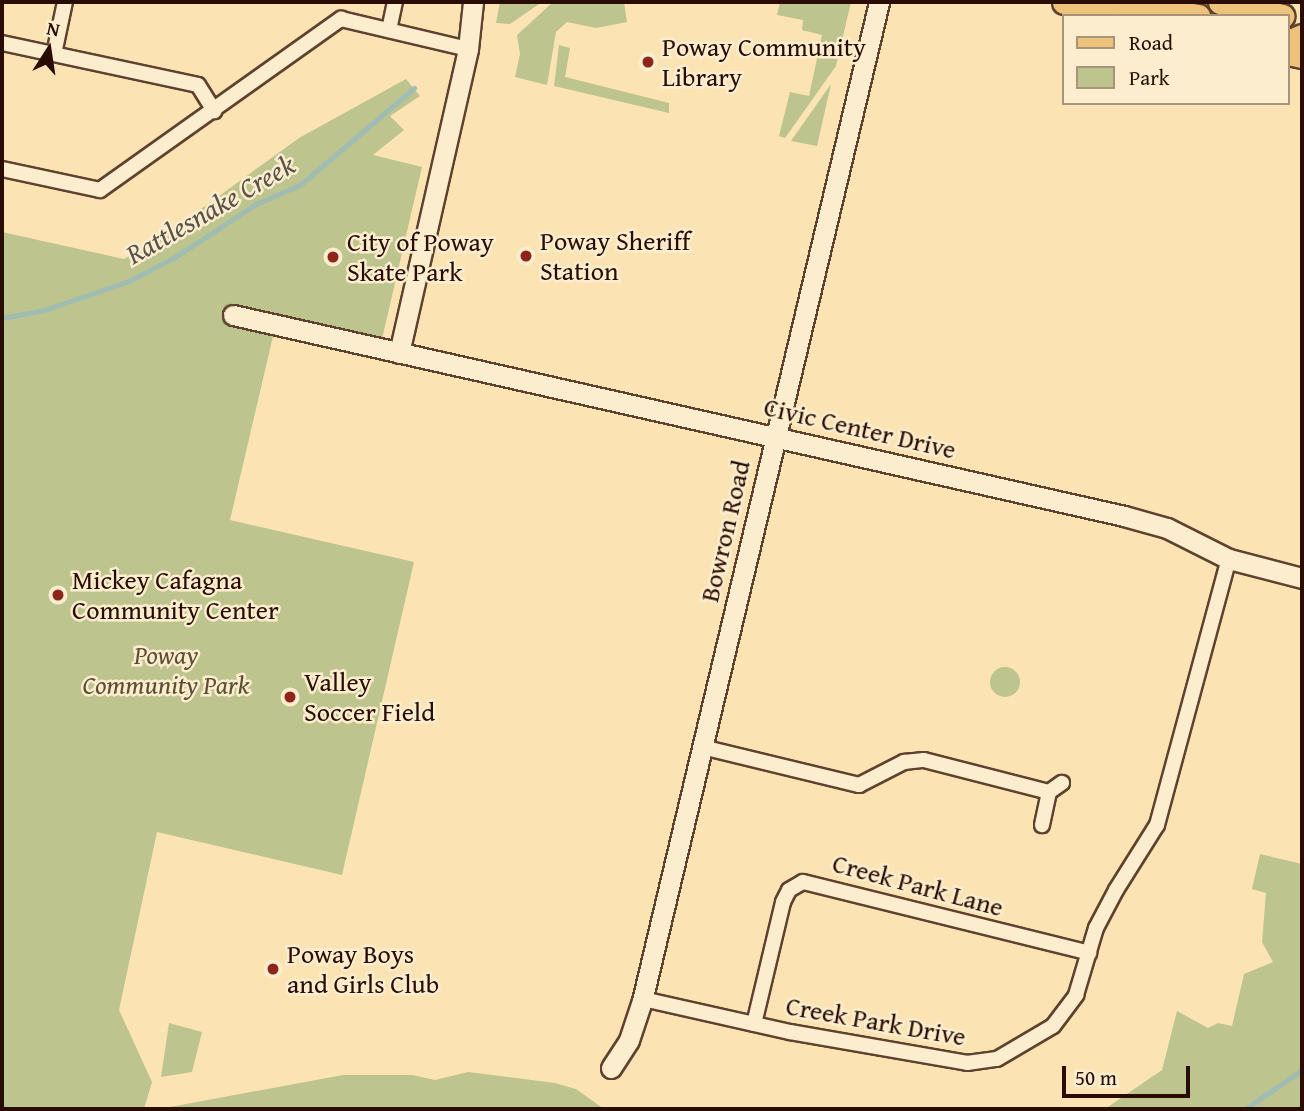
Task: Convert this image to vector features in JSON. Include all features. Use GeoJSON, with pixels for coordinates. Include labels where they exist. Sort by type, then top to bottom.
{"type":"FeatureCollection","features":[{"type":"Feature","properties":{"kind":"main road"},"geometry":{"type":"LineString","coordinates":[[1064,2],[1120,14]]}},
{"type":"Feature","properties":{"kind":"main road"},"geometry":{"type":"LineString","coordinates":[[1220,2],[1273,14]]}},
{"type":"Feature","properties":{"kind":"main road"},"geometry":{"type":"LineString","coordinates":[[1129,14],[1154,8],[1187,14]]}},
{"type":"Feature","properties":{"kind":"street"},"geometry":{"type":"LineString","coordinates":[[54,54],[65,2]]}},
{"type":"Feature","properties":{"kind":"street"},"geometry":{"type":"LineString","coordinates":[[389,30],[395,2]]}},
{"type":"Feature","properties":{"kind":"street"},"geometry":{"type":"LineString","coordinates":[[399,353],[468,49],[473,2]]}},
{"type":"Feature","properties":{"kind":"street","name":"Bowron Road"},"geometry":{"type":"LineString","coordinates":[[611,1068],[629,1040],[643,999],[773,435],[879,2]]}},
{"type":"Feature","properties":{"kind":"street"},"geometry":{"type":"LineString","coordinates":[[2,169],[100,190],[341,19],[468,49]]}},
{"type":"Feature","properties":{"kind":"street"},"geometry":{"type":"LineString","coordinates":[[2,43],[198,85],[214,111]]}},
{"type":"Feature","properties":{"kind":"street","name":"Civic Center Drive"},"geometry":{"type":"LineString","coordinates":[[233,315],[773,435],[1147,522],[1229,559],[1302,579]]}},
{"type":"Feature","properties":{"kind":"street","name":"Creek Park Drive"},"geometry":{"type":"LineString","coordinates":[[643,999],[754,1024],[967,1063],[997,1059],[1039,1036],[1067,1010],[1116,890],[1157,825],[1229,559]]}},
{"type":"Feature","properties":{"kind":"street"},"geometry":{"type":"LineString","coordinates":[[702,747],[859,785],[915,759],[1049,792]]}},
{"type":"Feature","properties":{"kind":"street"},"geometry":{"type":"LineString","coordinates":[[1042,825],[1049,792],[1062,783]]}},
{"type":"Feature","properties":{"kind":"street","name":"Creek Park Lane"},"geometry":{"type":"LineString","coordinates":[[754,1024],[783,902],[789,890],[803,882],[1089,953]]}},
{"type":"Feature","properties":{"kind":"green space"},"geometry":{"type":"Polygon","coordinates":[[[500,2],[542,2],[510,24],[496,23],[500,2]]]}},
{"type":"Feature","properties":{"kind":"green space"},"geometry":{"type":"Polygon","coordinates":[[[553,2],[624,2],[627,22],[596,28],[567,22],[556,32],[547,85],[515,77],[520,54],[517,35],[553,2]]]}},
{"type":"Feature","properties":{"kind":"green space"},"geometry":{"type":"Polygon","coordinates":[[[780,2],[851,2],[836,66],[785,138],[779,136],[790,92],[809,96],[822,35],[802,30],[803,20],[777,15],[780,2]]]}},
{"type":"Feature","properties":{"kind":"green space"},"geometry":{"type":"Polygon","coordinates":[[[559,45],[570,48],[565,77],[669,103],[669,113],[554,86],[559,45]]]}},
{"type":"Feature","properties":{"kind":"green space","name":"Poway Community Park"},"geometry":{"type":"Polygon","coordinates":[[[406,79],[420,96],[390,116],[404,130],[373,155],[422,167],[382,339],[278,315],[230,520],[414,562],[342,875],[157,832],[119,1010],[152,1082],[144,1109],[2,1109],[2,232],[124,259],[165,235],[299,138],[406,79]]]}},
{"type":"Feature","properties":{"kind":"green space"},"geometry":{"type":"Polygon","coordinates":[[[831,84],[817,146],[791,141],[831,84]]]}},
{"type":"Feature","properties":{"kind":"green space"},"geometry":{"type":"Polygon","coordinates":[[[1005,667],[1011,668],[1019,676],[1019,688],[1011,696],[1005,697],[999,696],[991,688],[990,682],[991,676],[999,668],[1005,667]]]}},
{"type":"Feature","properties":{"kind":"green space"},"geometry":{"type":"Polygon","coordinates":[[[1260,854],[1302,864],[1302,1109],[1105,1109],[1162,1070],[1177,1011],[1208,1028],[1218,1023],[1232,1026],[1244,974],[1273,962],[1262,942],[1266,893],[1252,889],[1260,854]]]}},
{"type":"Feature","properties":{"kind":"green space"},"geometry":{"type":"Polygon","coordinates":[[[169,1023],[202,1032],[192,1072],[161,1077],[169,1023]]]}},
{"type":"Feature","properties":{"kind":"green space"},"geometry":{"type":"Polygon","coordinates":[[[468,1072],[555,1083],[576,1089],[604,1109],[159,1109],[343,1075],[412,1075],[435,1080],[468,1072]]]}},
{"type":"Feature","properties":{"kind":"waterway","name":"Rattlesnake Creek"},"geometry":{"type":"LineString","coordinates":[[2,318],[44,310],[129,281],[175,257],[256,204],[300,185],[414,88]]}},
{"type":"Feature","properties":{"kind":"waterway"},"geometry":{"type":"LineString","coordinates":[[1245,1109],[1302,1070]]}},
{"type":"Feature","properties":{"kind":"place","name":"Poway Community Library"},"geometry":{"type":"Point","coordinates":[648,62]}},
{"type":"Feature","properties":{"kind":"place","name":"Poway Sheriff Station"},"geometry":{"type":"Point","coordinates":[526,256]}},
{"type":"Feature","properties":{"kind":"place","name":"City of Poway Skate Park"},"geometry":{"type":"Point","coordinates":[333,257]}},
{"type":"Feature","properties":{"kind":"place","name":"Mickey Cafagna Community Center"},"geometry":{"type":"Point","coordinates":[58,595]}},
{"type":"Feature","properties":{"kind":"place","name":"Valley Soccer Field"},"geometry":{"type":"Point","coordinates":[290,697]}},
{"type":"Feature","properties":{"kind":"place","name":"Poway Boys and Girls Club"},"geometry":{"type":"Point","coordinates":[273,969]}}]}
